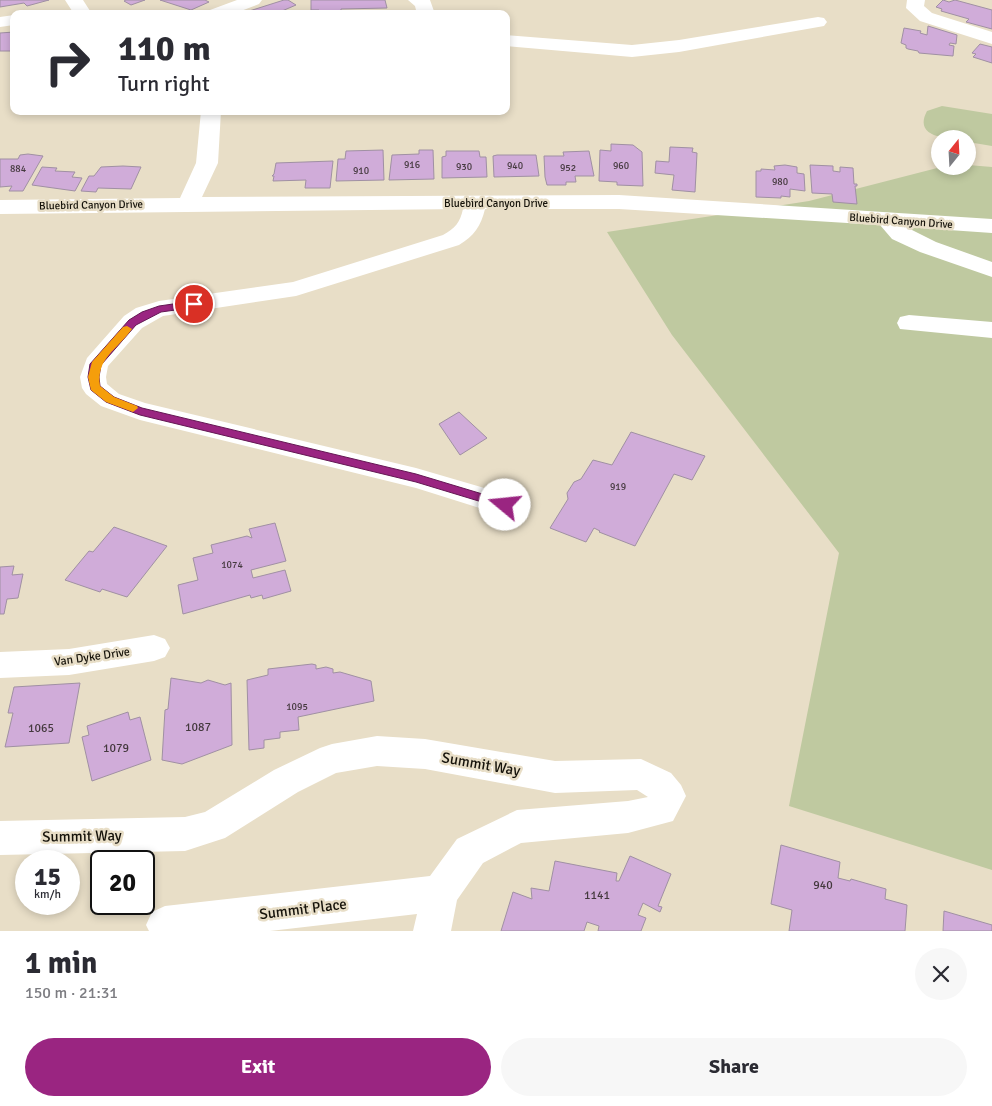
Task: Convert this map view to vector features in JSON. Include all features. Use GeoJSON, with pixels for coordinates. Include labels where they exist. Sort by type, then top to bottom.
{"type":"FeatureCollection","features":[{"type":"Feature","properties":{"kind":"street"},"geometry":{"type":"LineString","coordinates":[[227,10],[253,0]]}},
{"type":"Feature","properties":{"kind":"street"},"geometry":{"type":"LineString","coordinates":[[417,0],[423,3],[425,10]]}},
{"type":"Feature","properties":{"kind":"street"},"geometry":{"type":"LineString","coordinates":[[916,0],[915,8],[926,17],[992,38]]}},
{"type":"Feature","properties":{"kind":"street"},"geometry":{"type":"LineString","coordinates":[[510,40],[632,51],[678,46],[818,22]]}},
{"type":"Feature","properties":{"kind":"street"},"geometry":{"type":"LineString","coordinates":[[188,204],[207,163],[211,115]]}},
{"type":"Feature","properties":{"kind":"street","name":"Bluebird Canyon Drive"},"geometry":{"type":"LineString","coordinates":[[0,207],[619,202],[992,226]]}},
{"type":"Feature","properties":{"kind":"street"},"geometry":{"type":"LineString","coordinates":[[476,203],[471,223],[465,233],[451,240],[296,289],[159,310],[145,314],[133,322],[96,364],[93,377],[95,388],[110,400],[140,411],[416,478],[505,505]]}},
{"type":"Feature","properties":{"kind":"street"},"geometry":{"type":"LineString","coordinates":[[887,220],[900,234],[921,244],[992,270]]}},
{"type":"Feature","properties":{"kind":"street"},"geometry":{"type":"LineString","coordinates":[[909,324],[992,330]]}},
{"type":"Feature","properties":{"kind":"street","name":"Van Dyke Drive"},"geometry":{"type":"LineString","coordinates":[[0,665],[69,662],[154,648]]}},
{"type":"Feature","properties":{"kind":"street","name":"Summit Way"},"geometry":{"type":"LineString","coordinates":[[0,838],[185,834],[214,826],[286,781],[332,760],[377,751],[425,754],[555,777],[641,774],[659,784],[669,796],[662,810],[628,817],[517,827],[470,851],[440,893],[434,930]]}},
{"type":"Feature","properties":{"kind":"street","name":"Summit Place"},"geometry":{"type":"LineString","coordinates":[[166,925],[440,893]]}},
{"type":"Feature","properties":{"kind":"green space"},"geometry":{"type":"Polygon","coordinates":[[[942,106],[992,114],[992,146],[976,143],[976,130],[931,130],[931,133],[925,127],[924,120],[927,111],[942,106]]]}},
{"type":"Feature","properties":{"kind":"green space"},"geometry":{"type":"Polygon","coordinates":[[[976,166],[992,167],[992,870],[789,806],[839,553],[672,335],[607,232],[809,201],[931,170],[931,175],[976,175],[976,166]]]}},
{"type":"Feature","properties":{"kind":"building"},"geometry":{"type":"Polygon","coordinates":[[[0,0],[49,0],[27,6],[24,3],[0,7],[0,0]]]}},
{"type":"Feature","properties":{"kind":"building"},"geometry":{"type":"Polygon","coordinates":[[[145,0],[131,5],[124,1],[145,0]]]}},
{"type":"Feature","properties":{"kind":"building"},"geometry":{"type":"Polygon","coordinates":[[[160,0],[205,0],[209,2],[191,10],[160,0]]]}},
{"type":"Feature","properties":{"kind":"building"},"geometry":{"type":"Polygon","coordinates":[[[284,0],[288,0],[296,5],[284,10],[252,10],[284,0]]]}},
{"type":"Feature","properties":{"kind":"building"},"geometry":{"type":"Polygon","coordinates":[[[311,0],[385,0],[387,8],[341,10],[311,10],[311,0]]]}},
{"type":"Feature","properties":{"kind":"building"},"geometry":{"type":"Polygon","coordinates":[[[943,0],[949,2],[955,0],[992,10],[992,29],[966,22],[969,19],[941,11],[942,9],[936,7],[943,0]]]}},
{"type":"Feature","properties":{"kind":"building"},"geometry":{"type":"Polygon","coordinates":[[[928,26],[957,35],[956,44],[950,43],[949,45],[954,46],[953,56],[919,53],[918,51],[906,48],[906,45],[901,43],[904,28],[921,31],[920,33],[927,35],[928,26]]]}},
{"type":"Feature","properties":{"kind":"building"},"geometry":{"type":"Polygon","coordinates":[[[10,32],[10,51],[0,51],[0,33],[10,32]]]}},
{"type":"Feature","properties":{"kind":"building"},"geometry":{"type":"Polygon","coordinates":[[[980,44],[992,47],[992,63],[973,57],[976,54],[972,53],[980,44]]]}},
{"type":"Feature","properties":{"kind":"building"},"geometry":{"type":"Polygon","coordinates":[[[611,144],[633,145],[642,152],[643,186],[617,185],[617,182],[599,181],[600,150],[611,151],[611,144]]]}},
{"type":"Feature","properties":{"kind":"building"},"geometry":{"type":"Polygon","coordinates":[[[670,147],[693,148],[692,152],[697,153],[695,192],[672,190],[674,175],[655,173],[656,161],[669,162],[670,147]]]}},
{"type":"Feature","properties":{"kind":"building"},"geometry":{"type":"Polygon","coordinates":[[[383,150],[384,180],[336,181],[338,159],[345,159],[346,151],[383,150]]]}},
{"type":"Feature","properties":{"kind":"building"},"geometry":{"type":"Polygon","coordinates":[[[419,150],[433,150],[434,179],[389,180],[392,155],[419,154],[419,150]]]}},
{"type":"Feature","properties":{"kind":"building"},"geometry":{"type":"Polygon","coordinates":[[[446,151],[479,151],[480,157],[486,157],[487,177],[442,178],[442,157],[446,156],[446,151]]]}},
{"type":"Feature","properties":{"kind":"building"},"geometry":{"type":"Polygon","coordinates":[[[589,151],[594,176],[575,176],[576,182],[566,182],[566,185],[547,185],[544,156],[564,156],[563,152],[589,151]]]}},
{"type":"Feature","properties":{"kind":"building"},"geometry":{"type":"Polygon","coordinates":[[[20,155],[43,156],[23,191],[9,191],[12,186],[0,187],[0,159],[18,159],[20,155]]]}},
{"type":"Feature","properties":{"kind":"building"},"geometry":{"type":"Polygon","coordinates":[[[536,155],[539,176],[494,177],[493,156],[536,155]]]}},
{"type":"Feature","properties":{"kind":"building"},"geometry":{"type":"Polygon","coordinates":[[[333,161],[330,188],[305,188],[306,180],[273,181],[274,176],[272,176],[276,163],[333,161]]]}},
{"type":"Feature","properties":{"kind":"building"},"geometry":{"type":"Polygon","coordinates":[[[810,165],[833,166],[833,171],[840,172],[840,167],[853,168],[854,184],[857,184],[855,186],[857,204],[833,202],[832,194],[812,193],[810,165]]]}},
{"type":"Feature","properties":{"kind":"building"},"geometry":{"type":"Polygon","coordinates":[[[774,166],[797,167],[797,173],[804,174],[805,191],[790,189],[790,197],[756,197],[756,171],[761,171],[761,169],[775,170],[774,166]]]}},
{"type":"Feature","properties":{"kind":"building"},"geometry":{"type":"Polygon","coordinates":[[[42,167],[57,168],[55,171],[75,172],[72,177],[82,178],[75,191],[32,185],[42,167]]]}},
{"type":"Feature","properties":{"kind":"building"},"geometry":{"type":"Polygon","coordinates":[[[101,167],[141,167],[131,189],[98,188],[96,192],[81,191],[89,176],[94,176],[101,167]]]}},
{"type":"Feature","properties":{"kind":"building"},"geometry":{"type":"Polygon","coordinates":[[[459,412],[487,438],[460,455],[439,424],[459,412]]]}},
{"type":"Feature","properties":{"kind":"building"},"geometry":{"type":"Polygon","coordinates":[[[631,432],[705,456],[692,480],[674,474],[635,546],[599,532],[594,528],[586,542],[550,528],[568,499],[567,493],[574,482],[581,479],[593,460],[612,465],[631,432]]]}},
{"type":"Feature","properties":{"kind":"building"},"geometry":{"type":"Polygon","coordinates":[[[275,523],[286,561],[251,570],[253,578],[285,570],[291,591],[263,599],[262,595],[251,598],[250,595],[183,614],[178,585],[198,580],[193,558],[213,553],[211,545],[247,536],[252,538],[249,529],[275,523]]]}},
{"type":"Feature","properties":{"kind":"building"},"geometry":{"type":"Polygon","coordinates":[[[114,527],[167,546],[127,597],[102,589],[100,592],[65,580],[89,551],[93,552],[114,527]]]}},
{"type":"Feature","properties":{"kind":"building"},"geometry":{"type":"Polygon","coordinates":[[[14,566],[12,575],[23,574],[18,598],[7,599],[4,614],[0,614],[0,567],[14,566]]]}},
{"type":"Feature","properties":{"kind":"building"},"geometry":{"type":"Polygon","coordinates":[[[316,665],[316,669],[326,667],[333,669],[333,673],[340,672],[371,681],[374,701],[298,717],[299,730],[280,732],[280,738],[264,740],[264,748],[249,750],[247,680],[268,675],[268,669],[316,665]]]}},
{"type":"Feature","properties":{"kind":"building"},"geometry":{"type":"Polygon","coordinates":[[[171,678],[201,683],[208,680],[225,685],[231,683],[232,745],[182,764],[162,760],[165,710],[168,709],[171,678]]]}},
{"type":"Feature","properties":{"kind":"building"},"geometry":{"type":"Polygon","coordinates":[[[80,683],[69,743],[5,747],[13,713],[8,713],[14,687],[80,683]]]}},
{"type":"Feature","properties":{"kind":"building"},"geometry":{"type":"Polygon","coordinates":[[[128,712],[130,720],[140,717],[151,760],[92,781],[82,737],[89,735],[87,726],[128,712]]]}},
{"type":"Feature","properties":{"kind":"building"},"geometry":{"type":"Polygon","coordinates":[[[781,845],[840,862],[838,878],[850,881],[851,879],[886,889],[885,899],[907,905],[905,931],[789,931],[792,910],[771,904],[781,845]]]}},
{"type":"Feature","properties":{"kind":"building"},"geometry":{"type":"Polygon","coordinates":[[[630,856],[671,874],[658,906],[662,907],[660,912],[643,903],[638,915],[646,918],[641,931],[598,931],[599,926],[587,922],[584,931],[501,931],[513,892],[532,899],[531,888],[549,891],[555,861],[617,873],[616,881],[619,881],[630,856]]]}},
{"type":"Feature","properties":{"kind":"building"},"geometry":{"type":"Polygon","coordinates":[[[944,911],[992,925],[992,931],[943,931],[944,911]]]}},
{"type":"Feature","properties":{"kind":"slow traffic"},"geometry":{"type":"LineString","coordinates":[[127,329],[96,364],[93,377],[95,388],[110,400],[133,408]]}},
{"type":"Feature","properties":{"kind":"route"},"geometry":{"type":"LineString","coordinates":[[194,304],[145,314],[133,322],[96,364],[93,377],[95,388],[110,400],[140,411],[416,478],[505,505]]}}]}
